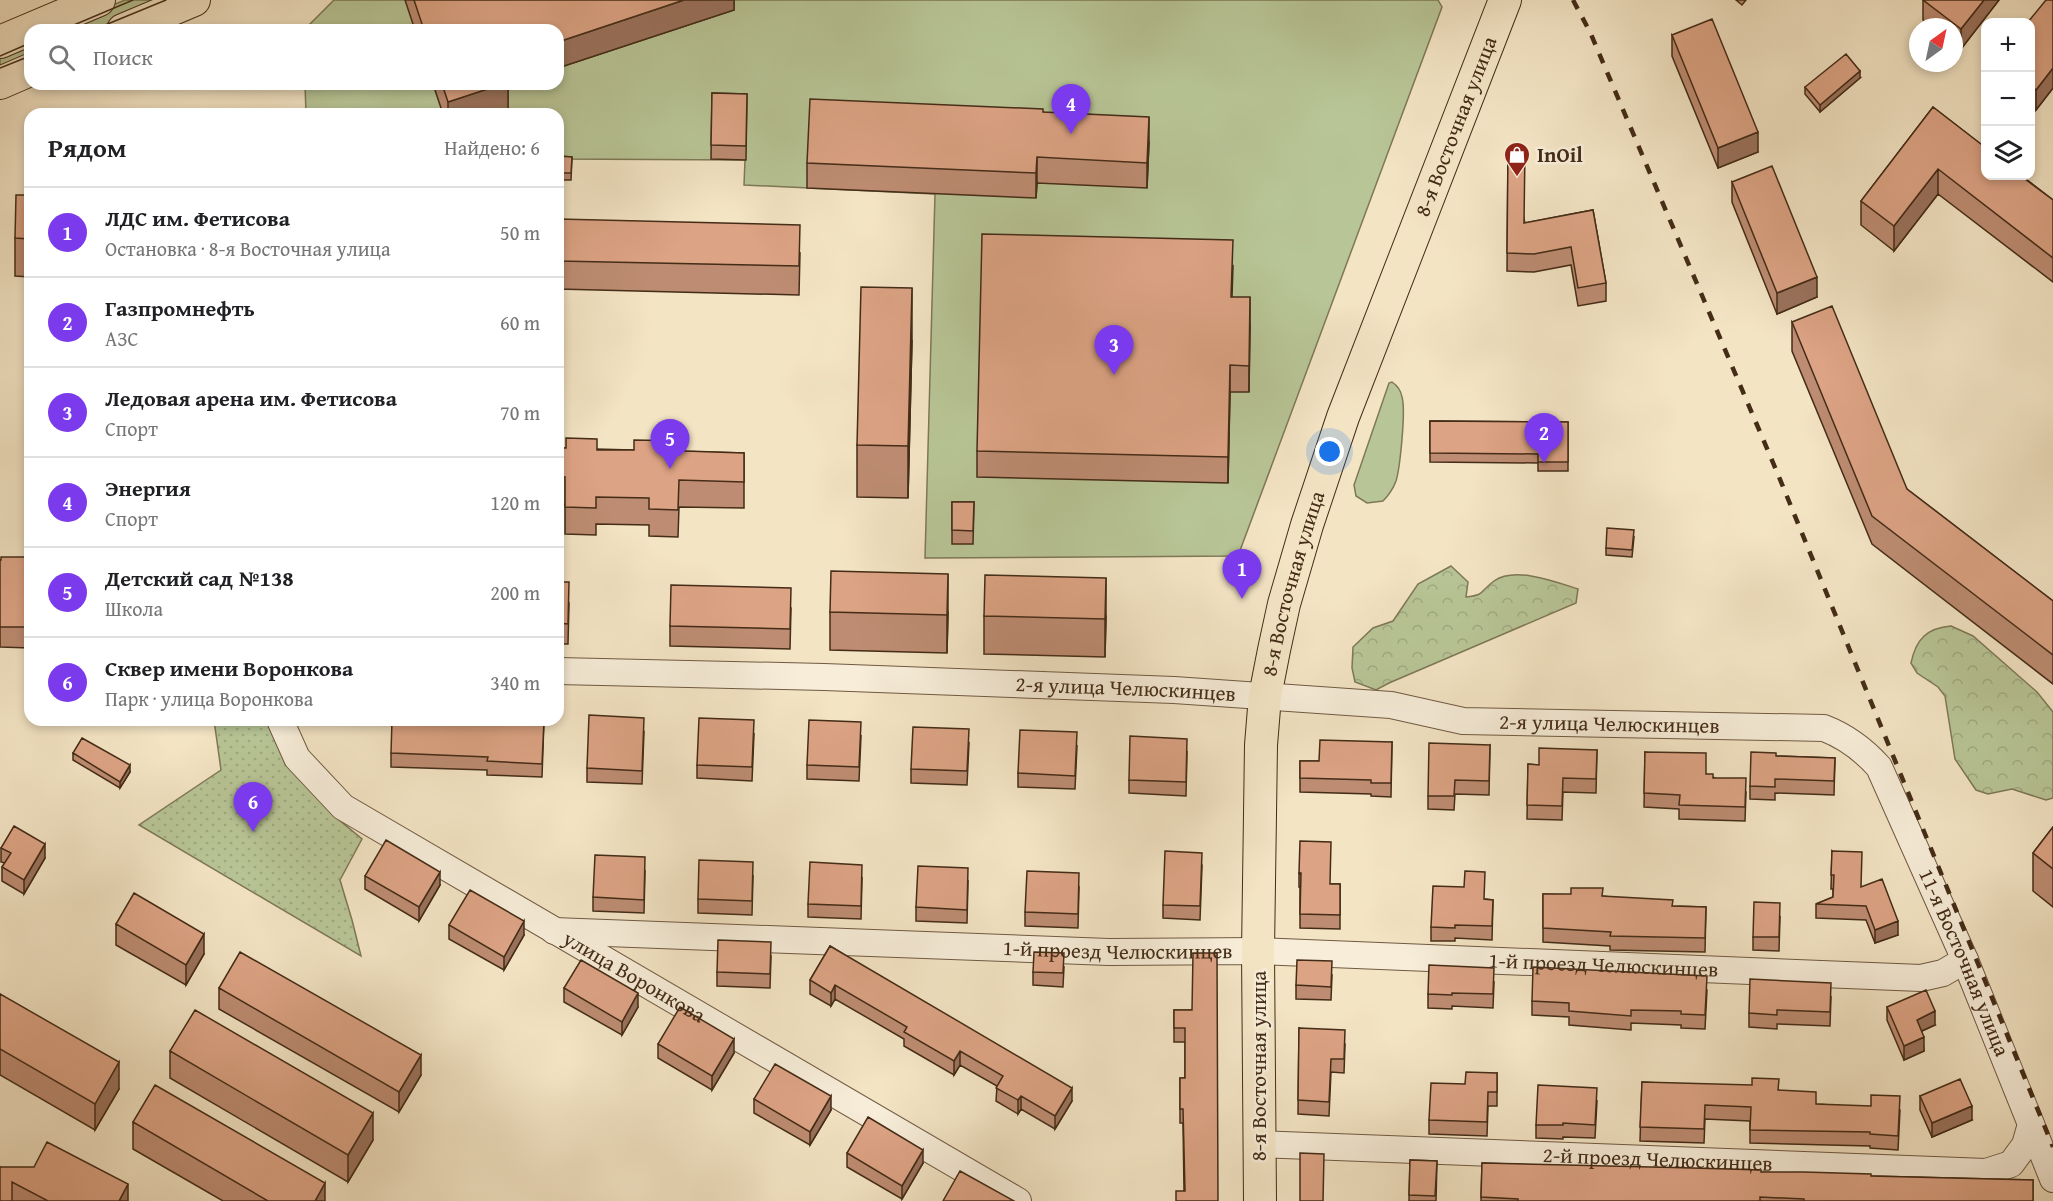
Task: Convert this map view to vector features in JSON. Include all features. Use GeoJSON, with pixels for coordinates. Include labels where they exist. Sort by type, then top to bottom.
{"type":"FeatureCollection","features":[{"type":"Feature","properties":{"kind":"main road"},"geometry":{"type":"LineString","coordinates":[[42,24],[99,0]]}},
{"type":"Feature","properties":{"kind":"main road"},"geometry":{"type":"LineString","coordinates":[[137,24],[194,0]]}},
{"type":"Feature","properties":{"kind":"main road","name":"8-я Восточная улица"},"geometry":{"type":"LineString","coordinates":[[1260,1201],[1258,951],[1261,746],[1265,696],[1284,604],[1340,428],[1505,0]]}},
{"type":"Feature","properties":{"kind":"main road"},"geometry":{"type":"LineString","coordinates":[[0,42],[24,32]]}},
{"type":"Feature","properties":{"kind":"main road"},"geometry":{"type":"LineString","coordinates":[[0,83],[24,73]]}},
{"type":"Feature","properties":{"kind":"street","name":"2-я улица Челюскинцев"},"geometry":{"type":"LineString","coordinates":[[564,670],[1174,690],[1391,705],[1463,721],[1824,728],[1844,736],[1865,752]]}},
{"type":"Feature","properties":{"kind":"street","name":"улица Воронкова"},"geometry":{"type":"LineString","coordinates":[[283,726],[297,758],[343,807],[1018,1201]]}},
{"type":"Feature","properties":{"kind":"street","name":"11-я Восточная улица"},"geometry":{"type":"LineString","coordinates":[[1865,752],[1879,767],[1965,960],[2053,1179]]}},
{"type":"Feature","properties":{"kind":"street","name":"1-й проезд Челюскинцев"},"geometry":{"type":"LineString","coordinates":[[554,931],[1109,952],[1258,951],[1921,978],[1943,973],[1965,960]]}},
{"type":"Feature","properties":{"kind":"street","name":"2-й проезд Челюскинцев"},"geometry":{"type":"LineString","coordinates":[[1259,1144],[1986,1172],[2011,1164],[2025,1145],[2031,1124]]}},
{"type":"Feature","properties":{"kind":"green space"},"geometry":{"type":"Polygon","coordinates":[[[125,0],[171,0],[113,24],[67,24],[125,0]]]}},
{"type":"Feature","properties":{"kind":"green space"},"geometry":{"type":"Polygon","coordinates":[[[334,0],[1438,0],[1442,7],[1238,556],[925,558],[935,194],[744,185],[745,160],[564,159],[564,108],[306,108],[305,90],[564,90],[564,24],[310,24],[334,0]]]}},
{"type":"Feature","properties":{"kind":"green space"},"geometry":{"type":"Polygon","coordinates":[[[24,43],[24,61],[0,71],[0,53],[24,43]]]}},
{"type":"Feature","properties":{"kind":"green space"},"geometry":{"type":"Polygon","coordinates":[[[1392,382],[1402,395],[1403,404],[1398,474],[1392,489],[1383,501],[1367,503],[1356,496],[1354,485],[1389,383],[1392,382]]]}},
{"type":"Feature","properties":{"kind":"green space"},"geometry":{"type":"Polygon","coordinates":[[[1451,566],[1468,582],[1466,597],[1480,594],[1494,581],[1503,577],[1524,575],[1547,579],[1578,589],[1576,603],[1376,690],[1355,682],[1352,668],[1353,647],[1373,628],[1393,621],[1418,584],[1451,566]]]}},
{"type":"Feature","properties":{"kind":"green space"},"geometry":{"type":"Polygon","coordinates":[[[1951,626],[1973,636],[2037,692],[2053,712],[2053,798],[2046,800],[2012,789],[1988,794],[1976,790],[1955,759],[1945,696],[1938,687],[1917,673],[1911,663],[1916,647],[1924,636],[1935,629],[1951,626]]]}},
{"type":"Feature","properties":{"kind":"green space"},"geometry":{"type":"Polygon","coordinates":[[[215,726],[274,726],[332,814],[362,839],[340,880],[361,956],[139,825],[221,770],[215,726]]]}},
{"type":"Feature","properties":{"kind":"building"},"geometry":{"type":"Polygon","coordinates":[[[414,0],[684,0],[564,40],[564,24],[422,24],[414,0]]]}},
{"type":"Feature","properties":{"kind":"building"},"geometry":{"type":"Polygon","coordinates":[[[1923,0],[1984,0],[1963,26],[1963,18],[1947,18],[1923,0]]]}},
{"type":"Feature","properties":{"kind":"building"},"geometry":{"type":"Polygon","coordinates":[[[2046,0],[2053,0],[2053,68],[2036,90],[2035,18],[2031,18],[2046,0]]]}},
{"type":"Feature","properties":{"kind":"building"},"geometry":{"type":"Polygon","coordinates":[[[1712,19],[1758,132],[1718,148],[1672,35],[1712,19]]]}},
{"type":"Feature","properties":{"kind":"building"},"geometry":{"type":"Polygon","coordinates":[[[1846,54],[1860,71],[1820,105],[1805,87],[1846,54]]]}},
{"type":"Feature","properties":{"kind":"building"},"geometry":{"type":"Polygon","coordinates":[[[444,90],[485,90],[448,102],[444,90]]]}},
{"type":"Feature","properties":{"kind":"building"},"geometry":{"type":"Polygon","coordinates":[[[712,93],[747,94],[746,146],[711,145],[712,93]]]}},
{"type":"Feature","properties":{"kind":"building"},"geometry":{"type":"Polygon","coordinates":[[[810,99],[1043,109],[1043,112],[1149,117],[1147,163],[1037,157],[1036,173],[807,163],[810,99]]]}},
{"type":"Feature","properties":{"kind":"building"},"geometry":{"type":"Polygon","coordinates":[[[1933,107],[1981,144],[1981,180],[2026,180],[2053,200],[2053,258],[1938,169],[1894,226],[1861,201],[1933,107]]]}},
{"type":"Feature","properties":{"kind":"building"},"geometry":{"type":"Polygon","coordinates":[[[1508,149],[1525,149],[1524,223],[1593,210],[1606,283],[1578,288],[1571,247],[1534,254],[1507,253],[1508,149]]]}},
{"type":"Feature","properties":{"kind":"building"},"geometry":{"type":"Polygon","coordinates":[[[564,156],[572,157],[571,173],[564,173],[564,156]]]}},
{"type":"Feature","properties":{"kind":"building"},"geometry":{"type":"Polygon","coordinates":[[[1772,166],[1817,277],[1777,293],[1732,182],[1772,166]]]}},
{"type":"Feature","properties":{"kind":"building"},"geometry":{"type":"Polygon","coordinates":[[[16,195],[24,195],[24,239],[15,238],[16,195]]]}},
{"type":"Feature","properties":{"kind":"building"},"geometry":{"type":"Polygon","coordinates":[[[564,219],[800,225],[799,266],[564,261],[564,219]]]}},
{"type":"Feature","properties":{"kind":"building"},"geometry":{"type":"Polygon","coordinates":[[[982,234],[1233,240],[1231,297],[1250,297],[1249,366],[1230,365],[1228,457],[977,451],[982,234]]]}},
{"type":"Feature","properties":{"kind":"building"},"geometry":{"type":"Polygon","coordinates":[[[861,287],[912,288],[908,446],[857,445],[861,287]]]}},
{"type":"Feature","properties":{"kind":"building"},"geometry":{"type":"Polygon","coordinates":[[[1832,306],[1907,489],[2053,601],[2053,655],[1872,516],[1792,322],[1832,306]]]}},
{"type":"Feature","properties":{"kind":"building"},"geometry":{"type":"Polygon","coordinates":[[[1430,421],[1568,422],[1568,462],[1538,462],[1538,454],[1430,453],[1430,421]]]}},
{"type":"Feature","properties":{"kind":"building"},"geometry":{"type":"Polygon","coordinates":[[[566,438],[597,439],[597,450],[634,450],[634,440],[685,441],[685,451],[744,453],[744,482],[679,480],[678,510],[649,509],[649,498],[596,497],[596,508],[565,507],[564,448],[566,448],[566,438]]]}},
{"type":"Feature","properties":{"kind":"building"},"geometry":{"type":"Polygon","coordinates":[[[952,502],[974,502],[973,531],[952,530],[952,502]]]}},
{"type":"Feature","properties":{"kind":"building"},"geometry":{"type":"Polygon","coordinates":[[[1607,528],[1634,530],[1632,550],[1606,548],[1607,528]]]}},
{"type":"Feature","properties":{"kind":"building"},"geometry":{"type":"Polygon","coordinates":[[[1,557],[24,557],[24,627],[0,627],[1,557]]]}},
{"type":"Feature","properties":{"kind":"building"},"geometry":{"type":"Polygon","coordinates":[[[831,571],[948,574],[947,615],[830,612],[831,571]]]}},
{"type":"Feature","properties":{"kind":"building"},"geometry":{"type":"Polygon","coordinates":[[[985,575],[1106,578],[1105,619],[984,616],[985,575]]]}},
{"type":"Feature","properties":{"kind":"building"},"geometry":{"type":"Polygon","coordinates":[[[564,582],[569,582],[568,624],[564,624],[564,582]]]}},
{"type":"Feature","properties":{"kind":"building"},"geometry":{"type":"Polygon","coordinates":[[[671,585],[791,588],[790,629],[670,626],[671,585]]]}},
{"type":"Feature","properties":{"kind":"building"},"geometry":{"type":"Polygon","coordinates":[[[589,715],[644,718],[642,771],[587,768],[589,715]]]}},
{"type":"Feature","properties":{"kind":"building"},"geometry":{"type":"Polygon","coordinates":[[[699,718],[754,720],[752,767],[697,765],[699,718]]]}},
{"type":"Feature","properties":{"kind":"building"},"geometry":{"type":"Polygon","coordinates":[[[809,720],[861,722],[859,767],[807,765],[809,720]]]}},
{"type":"Feature","properties":{"kind":"building"},"geometry":{"type":"Polygon","coordinates":[[[392,726],[544,726],[542,764],[487,761],[488,757],[391,753],[392,726]]]}},
{"type":"Feature","properties":{"kind":"building"},"geometry":{"type":"Polygon","coordinates":[[[913,727],[969,729],[967,771],[911,769],[913,727]]]}},
{"type":"Feature","properties":{"kind":"building"},"geometry":{"type":"Polygon","coordinates":[[[1020,730],[1077,732],[1075,776],[1018,773],[1020,730]]]}},
{"type":"Feature","properties":{"kind":"building"},"geometry":{"type":"Polygon","coordinates":[[[1130,736],[1187,739],[1186,782],[1129,780],[1130,736]]]}},
{"type":"Feature","properties":{"kind":"building"},"geometry":{"type":"Polygon","coordinates":[[[82,738],[130,765],[120,782],[73,753],[82,738]]]}},
{"type":"Feature","properties":{"kind":"building"},"geometry":{"type":"Polygon","coordinates":[[[1320,740],[1392,742],[1391,783],[1371,783],[1371,780],[1300,778],[1300,761],[1319,761],[1320,740]]]}},
{"type":"Feature","properties":{"kind":"building"},"geometry":{"type":"Polygon","coordinates":[[[1429,743],[1490,745],[1489,781],[1455,780],[1454,796],[1428,796],[1429,743]]]}},
{"type":"Feature","properties":{"kind":"building"},"geometry":{"type":"Polygon","coordinates":[[[1539,748],[1597,750],[1596,779],[1563,778],[1562,806],[1527,805],[1528,764],[1539,765],[1539,748]]]}},
{"type":"Feature","properties":{"kind":"building"},"geometry":{"type":"Polygon","coordinates":[[[1645,752],[1706,753],[1706,774],[1713,774],[1713,778],[1746,778],[1745,807],[1679,805],[1680,795],[1644,793],[1645,752]]]}},
{"type":"Feature","properties":{"kind":"building"},"geometry":{"type":"Polygon","coordinates":[[[1751,752],[1776,753],[1776,756],[1835,758],[1834,781],[1775,779],[1775,787],[1750,786],[1751,752]]]}},
{"type":"Feature","properties":{"kind":"building"},"geometry":{"type":"Polygon","coordinates":[[[14,826],[45,844],[24,880],[2,867],[11,853],[1,848],[14,826]]]}},
{"type":"Feature","properties":{"kind":"building"},"geometry":{"type":"Polygon","coordinates":[[[2053,827],[2053,869],[2033,853],[2053,827]]]}},
{"type":"Feature","properties":{"kind":"building"},"geometry":{"type":"Polygon","coordinates":[[[386,840],[440,872],[419,907],[365,876],[386,840]]]}},
{"type":"Feature","properties":{"kind":"building"},"geometry":{"type":"Polygon","coordinates":[[[1300,841],[1331,842],[1330,884],[1340,884],[1340,915],[1300,914],[1300,841]]]}},
{"type":"Feature","properties":{"kind":"building"},"geometry":{"type":"Polygon","coordinates":[[[1165,851],[1202,853],[1200,906],[1163,905],[1165,851]]]}},
{"type":"Feature","properties":{"kind":"building"},"geometry":{"type":"Polygon","coordinates":[[[1832,851],[1862,852],[1861,887],[1882,879],[1898,921],[1875,930],[1866,906],[1816,904],[1833,897],[1832,851]]]}},
{"type":"Feature","properties":{"kind":"building"},"geometry":{"type":"Polygon","coordinates":[[[595,855],[645,857],[644,900],[593,897],[595,855]]]}},
{"type":"Feature","properties":{"kind":"building"},"geometry":{"type":"Polygon","coordinates":[[[699,860],[753,862],[752,901],[698,899],[699,860]]]}},
{"type":"Feature","properties":{"kind":"building"},"geometry":{"type":"Polygon","coordinates":[[[810,862],[862,865],[861,906],[808,904],[810,862]]]}},
{"type":"Feature","properties":{"kind":"building"},"geometry":{"type":"Polygon","coordinates":[[[918,866],[968,868],[967,910],[916,907],[918,866]]]}},
{"type":"Feature","properties":{"kind":"building"},"geometry":{"type":"Polygon","coordinates":[[[1027,871],[1079,873],[1078,914],[1025,912],[1027,871]]]}},
{"type":"Feature","properties":{"kind":"building"},"geometry":{"type":"Polygon","coordinates":[[[1465,871],[1485,872],[1484,899],[1493,900],[1492,926],[1431,927],[1433,886],[1464,887],[1465,871]]]}},
{"type":"Feature","properties":{"kind":"building"},"geometry":{"type":"Polygon","coordinates":[[[1571,888],[1603,888],[1602,896],[1673,900],[1672,906],[1706,907],[1705,938],[1610,936],[1611,932],[1543,928],[1543,894],[1571,894],[1571,888]]]}},
{"type":"Feature","properties":{"kind":"building"},"geometry":{"type":"Polygon","coordinates":[[[470,890],[524,921],[504,957],[449,925],[470,890]]]}},
{"type":"Feature","properties":{"kind":"building"},"geometry":{"type":"Polygon","coordinates":[[[134,893],[204,934],[186,965],[116,924],[134,893]]]}},
{"type":"Feature","properties":{"kind":"building"},"geometry":{"type":"Polygon","coordinates":[[[1754,902],[1780,903],[1779,937],[1753,937],[1754,902]]]}},
{"type":"Feature","properties":{"kind":"building"},"geometry":{"type":"Polygon","coordinates":[[[718,940],[771,942],[770,974],[717,972],[718,940]]]}},
{"type":"Feature","properties":{"kind":"building"},"geometry":{"type":"Polygon","coordinates":[[[830,946],[1072,1088],[1055,1116],[1021,1096],[1018,1100],[996,1088],[1003,1076],[960,1051],[954,1061],[904,1032],[907,1027],[835,985],[831,993],[810,980],[830,946]]]}},
{"type":"Feature","properties":{"kind":"building"},"geometry":{"type":"Polygon","coordinates":[[[240,952],[421,1055],[399,1092],[219,988],[240,952]]]}},
{"type":"Feature","properties":{"kind":"building"},"geometry":{"type":"Polygon","coordinates":[[[1034,952],[1064,953],[1063,973],[1033,972],[1034,952]]]}},
{"type":"Feature","properties":{"kind":"building"},"geometry":{"type":"Polygon","coordinates":[[[1193,953],[1217,953],[1218,1201],[1176,1201],[1176,1191],[1185,1191],[1180,1078],[1185,1078],[1185,1028],[1174,1028],[1174,1010],[1192,1010],[1193,953]]]}},
{"type":"Feature","properties":{"kind":"building"},"geometry":{"type":"Polygon","coordinates":[[[581,960],[638,993],[622,1022],[564,988],[581,960]]]}},
{"type":"Feature","properties":{"kind":"building"},"geometry":{"type":"Polygon","coordinates":[[[1297,960],[1332,961],[1331,987],[1296,985],[1297,960]]]}},
{"type":"Feature","properties":{"kind":"building"},"geometry":{"type":"Polygon","coordinates":[[[1429,965],[1494,968],[1493,994],[1428,994],[1429,965]]]}},
{"type":"Feature","properties":{"kind":"building"},"geometry":{"type":"Polygon","coordinates":[[[1533,967],[1707,976],[1705,1015],[1681,1014],[1681,1011],[1631,1010],[1631,1016],[1569,1011],[1569,1003],[1532,1001],[1533,967]]]}},
{"type":"Feature","properties":{"kind":"building"},"geometry":{"type":"Polygon","coordinates":[[[1750,979],[1831,983],[1830,1012],[1777,1010],[1777,1015],[1749,1013],[1750,979]]]}},
{"type":"Feature","properties":{"kind":"building"},"geometry":{"type":"Polygon","coordinates":[[[1926,990],[1935,1011],[1917,1020],[1924,1037],[1904,1046],[1887,1007],[1926,990]]]}},
{"type":"Feature","properties":{"kind":"building"},"geometry":{"type":"Polygon","coordinates":[[[0,994],[119,1062],[95,1104],[0,1049],[0,994]]]}},
{"type":"Feature","properties":{"kind":"building"},"geometry":{"type":"Polygon","coordinates":[[[680,1007],[734,1039],[712,1076],[658,1044],[680,1007]]]}},
{"type":"Feature","properties":{"kind":"building"},"geometry":{"type":"Polygon","coordinates":[[[195,1010],[373,1113],[348,1155],[170,1051],[195,1010]]]}},
{"type":"Feature","properties":{"kind":"building"},"geometry":{"type":"Polygon","coordinates":[[[1299,1028],[1345,1030],[1344,1059],[1331,1059],[1329,1102],[1298,1100],[1299,1028]]]}},
{"type":"Feature","properties":{"kind":"building"},"geometry":{"type":"Polygon","coordinates":[[[775,1064],[831,1096],[810,1132],[754,1099],[775,1064]]]}},
{"type":"Feature","properties":{"kind":"building"},"geometry":{"type":"Polygon","coordinates":[[[1466,1072],[1497,1073],[1497,1092],[1488,1092],[1487,1122],[1429,1120],[1431,1083],[1465,1084],[1466,1072]]]}},
{"type":"Feature","properties":{"kind":"building"},"geometry":{"type":"Polygon","coordinates":[[[1752,1078],[1779,1079],[1778,1090],[1816,1092],[1816,1104],[1871,1106],[1871,1095],[1900,1096],[1898,1136],[1870,1134],[1870,1132],[1750,1130],[1751,1107],[1705,1105],[1704,1129],[1640,1127],[1642,1082],[1752,1085],[1752,1078]]]}},
{"type":"Feature","properties":{"kind":"building"},"geometry":{"type":"Polygon","coordinates":[[[1960,1079],[1972,1106],[1932,1123],[1920,1096],[1960,1079]]]}},
{"type":"Feature","properties":{"kind":"building"},"geometry":{"type":"Polygon","coordinates":[[[155,1085],[325,1183],[315,1201],[268,1201],[133,1122],[155,1085]]]}},
{"type":"Feature","properties":{"kind":"building"},"geometry":{"type":"Polygon","coordinates":[[[1538,1085],[1597,1088],[1595,1125],[1563,1123],[1563,1125],[1536,1125],[1538,1085]]]}},
{"type":"Feature","properties":{"kind":"building"},"geometry":{"type":"Polygon","coordinates":[[[868,1117],[923,1150],[902,1186],[847,1153],[868,1117]]]}},
{"type":"Feature","properties":{"kind":"building"},"geometry":{"type":"Polygon","coordinates":[[[47,1142],[128,1184],[119,1201],[48,1201],[12,1182],[12,1201],[0,1201],[0,1167],[34,1167],[47,1142]]]}},
{"type":"Feature","properties":{"kind":"building"},"geometry":{"type":"Polygon","coordinates":[[[1300,1153],[1324,1154],[1323,1201],[1300,1201],[1300,1153]]]}},
{"type":"Feature","properties":{"kind":"building"},"geometry":{"type":"Polygon","coordinates":[[[1410,1160],[1437,1161],[1435,1196],[1409,1195],[1410,1160]]]}},
{"type":"Feature","properties":{"kind":"building"},"geometry":{"type":"Polygon","coordinates":[[[1482,1163],[2033,1180],[2033,1201],[1804,1201],[1804,1199],[1760,1197],[1760,1201],[1518,1201],[1518,1199],[1481,1197],[1482,1163]]]}},
{"type":"Feature","properties":{"kind":"building"},"geometry":{"type":"Polygon","coordinates":[[[960,1171],[1014,1201],[943,1201],[960,1171]]]}},
{"type":"Feature","properties":{"kind":"tram line"},"geometry":{"type":"LineString","coordinates":[[76,24],[133,0]]}},
{"type":"Feature","properties":{"kind":"tram line"},"geometry":{"type":"LineString","coordinates":[[108,24],[166,0]]}},
{"type":"Feature","properties":{"kind":"tram line"},"geometry":{"type":"LineString","coordinates":[[0,56],[24,46]]}},
{"type":"Feature","properties":{"kind":"tram line"},"geometry":{"type":"LineString","coordinates":[[0,68],[24,58]]}},
{"type":"Feature","properties":{"kind":"railway"},"geometry":{"type":"LineString","coordinates":[[1573,0],[1590,32],[1777,472],[2053,1147]]}},
{"type":"Feature","properties":{"kind":"place","name":"Энергия"},"geometry":{"type":"Point","coordinates":[1071,134]}},
{"type":"Feature","properties":{"kind":"place","name":"InOil"},"geometry":{"type":"Point","coordinates":[1517,178]}},
{"type":"Feature","properties":{"kind":"place","name":"Ледовая арена им. Фетисова"},"geometry":{"type":"Point","coordinates":[1114,375]}},
{"type":"Feature","properties":{"kind":"place","name":"Газпромнефть"},"geometry":{"type":"Point","coordinates":[1544,463]}},
{"type":"Feature","properties":{"kind":"place","name":"Детский сад №138"},"geometry":{"type":"Point","coordinates":[670,469]}},
{"type":"Feature","properties":{"kind":"place","name":"ЛДС им. Фетисова"},"geometry":{"type":"Point","coordinates":[1242,599]}},
{"type":"Feature","properties":{"kind":"place","name":"Сквер имени Воронкова"},"geometry":{"type":"Point","coordinates":[253,832]}}]}
